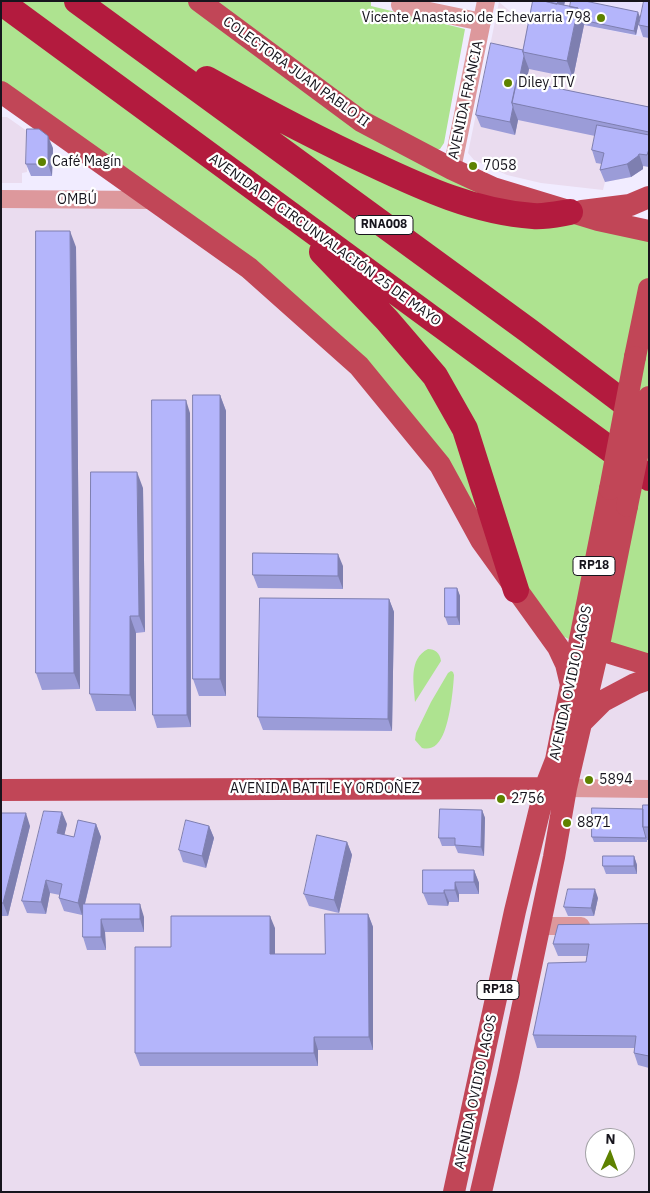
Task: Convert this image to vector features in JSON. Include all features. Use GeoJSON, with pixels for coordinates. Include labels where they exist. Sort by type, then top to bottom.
{"type":"FeatureCollection","features":[{"type":"Feature","properties":{"kind":"highway","name":"RNA008"},"geometry":{"type":"LineString","coordinates":[[77,1],[529,331],[649,422]]}},
{"type":"Feature","properties":{"kind":"highway","name":"AVENIDA DE CIRCUNVALACIÓN 25 DE MAYO"},"geometry":{"type":"LineString","coordinates":[[1,2],[649,478]]}},
{"type":"Feature","properties":{"kind":"highway"},"geometry":{"type":"LineString","coordinates":[[116,31],[267,113],[415,184],[464,203],[499,212],[535,217],[570,212]]}},
{"type":"Feature","properties":{"kind":"highway"},"geometry":{"type":"LineString","coordinates":[[295,218],[320,250],[387,320],[435,376],[465,429],[516,590]]}},
{"type":"Feature","properties":{"kind":"main road","name":"COLECTORA JUAN PABLO II"},"geometry":{"type":"LineString","coordinates":[[199,1],[361,121],[452,169],[493,188],[570,212],[649,231]]}},
{"type":"Feature","properties":{"kind":"main road"},"geometry":{"type":"LineString","coordinates":[[1,92],[250,268],[360,366],[440,465],[481,540],[544,627],[588,647],[649,665]]}},
{"type":"Feature","properties":{"kind":"main road"},"geometry":{"type":"LineString","coordinates":[[570,212],[630,205],[649,197]]}},
{"type":"Feature","properties":{"kind":"main road","name":"AVENIDA OVIDIO LAGOS"},"geometry":{"type":"LineString","coordinates":[[454,1192],[515,912],[555,788],[579,725],[610,489],[649,289]]}},
{"type":"Feature","properties":{"kind":"main road","name":"AVENIDA OVIDIO LAGOS"},"geometry":{"type":"LineString","coordinates":[[481,1192],[508,1076],[539,926],[555,788],[556,760],[571,685],[588,647],[627,506],[649,397]]}},
{"type":"Feature","properties":{"kind":"main road","name":"RP18"},"geometry":{"type":"LineString","coordinates":[[544,627],[558,647],[566,664],[571,685]]}},
{"type":"Feature","properties":{"kind":"main road"},"geometry":{"type":"LineString","coordinates":[[579,725],[603,701],[635,684],[649,679]]}},
{"type":"Feature","properties":{"kind":"main road","name":"AVENIDA BATTLE Y ORDOÑEZ"},"geometry":{"type":"LineString","coordinates":[[1,790],[555,788]]}},
{"type":"Feature","properties":{"kind":"street","name":"AVENIDA FRANCIA"},"geometry":{"type":"LineString","coordinates":[[452,169],[486,1]]}},
{"type":"Feature","properties":{"kind":"street"},"geometry":{"type":"LineString","coordinates":[[400,5],[482,22]]}},
{"type":"Feature","properties":{"kind":"street","name":"OMBÚ"},"geometry":{"type":"LineString","coordinates":[[1,200],[153,200]]}},
{"type":"Feature","properties":{"kind":"street","name":"AVENIDA BATTLE Y ORDOÑEZ"},"geometry":{"type":"LineString","coordinates":[[555,788],[649,789]]}},
{"type":"Feature","properties":{"kind":"street"},"geometry":{"type":"LineString","coordinates":[[539,926],[600,925]]}},
{"type":"Feature","properties":{"kind":"shaded area","name":"Vicente Anastasio de Echevarria 798"},"geometry":{"type":"Polygon","coordinates":[[[543,1],[632,1],[649,5],[649,38],[569,22],[543,1]]]}},
{"type":"Feature","properties":{"kind":"shaded area"},"geometry":{"type":"Polygon","coordinates":[[[499,2],[536,33],[540,16],[649,38],[649,167],[644,166],[643,169],[631,177],[605,182],[603,190],[541,183],[507,175],[474,160],[468,153],[499,2]]]}},
{"type":"Feature","properties":{"kind":"shaded area"},"geometry":{"type":"Polygon","coordinates":[[[1,117],[7,117],[27,131],[27,172],[22,173],[22,183],[1,183],[1,117]]]}},
{"type":"Feature","properties":{"kind":"shaded area"},"geometry":{"type":"Polygon","coordinates":[[[1,199],[153,200],[359,366],[544,627],[579,644],[649,665],[649,1192],[1,1192],[1,199]]]}},
{"type":"Feature","properties":{"kind":"green space"},"geometry":{"type":"Polygon","coordinates":[[[1,1],[199,1],[452,169],[649,231],[649,665],[579,644],[544,627],[359,366],[1,92],[1,1]]]}},
{"type":"Feature","properties":{"kind":"green space"},"geometry":{"type":"Polygon","coordinates":[[[213,1],[371,1],[371,6],[465,29],[444,143],[440,149],[431,151],[370,117],[213,1]]]}},
{"type":"Feature","properties":{"kind":"green space"},"geometry":{"type":"Polygon","coordinates":[[[428,649],[437,652],[441,661],[415,702],[413,680],[415,665],[417,659],[428,649]]]}},
{"type":"Feature","properties":{"kind":"green space"},"geometry":{"type":"Polygon","coordinates":[[[451,671],[454,675],[453,691],[445,731],[435,746],[422,748],[415,740],[416,733],[431,702],[451,671]]]}},
{"type":"Feature","properties":{"kind":"building"},"geometry":{"type":"Polygon","coordinates":[[[533,1],[544,1],[578,8],[567,61],[523,52],[533,1]]]}},
{"type":"Feature","properties":{"kind":"building"},"geometry":{"type":"Polygon","coordinates":[[[544,1],[558,1],[557,4],[544,1]]]}},
{"type":"Feature","properties":{"kind":"building"},"geometry":{"type":"Polygon","coordinates":[[[571,1],[585,1],[638,12],[634,31],[582,20],[578,8],[570,7],[571,1]]]}},
{"type":"Feature","properties":{"kind":"building"},"geometry":{"type":"Polygon","coordinates":[[[644,1],[649,1],[649,27],[639,25],[644,1]]]}},
{"type":"Feature","properties":{"kind":"building","name":"Diley ITV"},"geometry":{"type":"Polygon","coordinates":[[[491,43],[523,50],[524,56],[512,103],[510,122],[476,115],[491,43]]]}},
{"type":"Feature","properties":{"kind":"building"},"geometry":{"type":"Polygon","coordinates":[[[517,80],[649,107],[649,132],[512,103],[517,80]]]}},
{"type":"Feature","properties":{"kind":"building"},"geometry":{"type":"Polygon","coordinates":[[[597,125],[649,135],[647,155],[639,154],[627,164],[600,170],[604,153],[592,150],[597,125]]]}},
{"type":"Feature","properties":{"kind":"building"},"geometry":{"type":"Polygon","coordinates":[[[27,129],[39,129],[48,136],[48,164],[26,164],[27,129]]]}},
{"type":"Feature","properties":{"kind":"building"},"geometry":{"type":"Polygon","coordinates":[[[36,231],[70,231],[74,673],[36,673],[36,231]]]}},
{"type":"Feature","properties":{"kind":"building"},"geometry":{"type":"Polygon","coordinates":[[[193,395],[220,395],[220,679],[193,679],[193,395]]]}},
{"type":"Feature","properties":{"kind":"building"},"geometry":{"type":"Polygon","coordinates":[[[152,400],[186,400],[187,715],[153,715],[152,400]]]}},
{"type":"Feature","properties":{"kind":"building"},"geometry":{"type":"Polygon","coordinates":[[[91,472],[137,472],[139,616],[130,616],[130,695],[90,694],[91,472]]]}},
{"type":"Feature","properties":{"kind":"building"},"geometry":{"type":"Polygon","coordinates":[[[253,553],[338,554],[338,576],[253,575],[253,553]]]}},
{"type":"Feature","properties":{"kind":"building"},"geometry":{"type":"Polygon","coordinates":[[[445,588],[457,588],[457,617],[445,617],[445,588]]]}},
{"type":"Feature","properties":{"kind":"building"},"geometry":{"type":"Polygon","coordinates":[[[260,598],[389,599],[388,719],[258,717],[260,598]]]}},
{"type":"Feature","properties":{"kind":"building"},"geometry":{"type":"Polygon","coordinates":[[[643,805],[649,805],[649,827],[643,827],[643,805]]]}},
{"type":"Feature","properties":{"kind":"building"},"geometry":{"type":"Polygon","coordinates":[[[592,808],[643,809],[643,827],[646,838],[592,837],[592,808]]]}},
{"type":"Feature","properties":{"kind":"building"},"geometry":{"type":"Polygon","coordinates":[[[440,809],[482,810],[481,847],[455,845],[455,838],[439,838],[440,809]]]}},
{"type":"Feature","properties":{"kind":"building"},"geometry":{"type":"Polygon","coordinates":[[[44,811],[62,812],[57,833],[74,837],[78,820],[96,824],[78,903],[59,898],[62,884],[46,880],[41,902],[22,901],[44,811]]]}},
{"type":"Feature","properties":{"kind":"building"},"geometry":{"type":"Polygon","coordinates":[[[1,813],[26,813],[3,903],[1,903],[1,813]]]}},
{"type":"Feature","properties":{"kind":"building"},"geometry":{"type":"Polygon","coordinates":[[[186,820],[209,826],[202,856],[179,850],[186,820]]]}},
{"type":"Feature","properties":{"kind":"building"},"geometry":{"type":"Polygon","coordinates":[[[317,835],[347,842],[334,900],[304,894],[317,835]]]}},
{"type":"Feature","properties":{"kind":"building"},"geometry":{"type":"Polygon","coordinates":[[[603,856],[634,856],[634,866],[603,866],[603,856]]]}},
{"type":"Feature","properties":{"kind":"building"},"geometry":{"type":"Polygon","coordinates":[[[423,870],[474,870],[474,882],[455,882],[455,890],[444,890],[444,893],[423,893],[423,870]]]}},
{"type":"Feature","properties":{"kind":"building"},"geometry":{"type":"Polygon","coordinates":[[[568,889],[595,889],[591,908],[564,907],[568,889]]]}},
{"type":"Feature","properties":{"kind":"building"},"geometry":{"type":"Polygon","coordinates":[[[83,904],[140,904],[140,919],[101,919],[101,937],[83,937],[83,904]]]}},
{"type":"Feature","properties":{"kind":"building"},"geometry":{"type":"Polygon","coordinates":[[[325,914],[368,914],[369,1037],[314,1037],[314,1053],[135,1053],[135,947],[171,947],[171,916],[270,916],[270,954],[325,954],[325,914]]]}},
{"type":"Feature","properties":{"kind":"building"},"geometry":{"type":"Polygon","coordinates":[[[649,924],[649,1056],[634,1053],[636,1036],[533,1035],[548,963],[586,962],[589,944],[553,944],[558,925],[649,924]]]}},
{"type":"Feature","properties":{"kind":"place","name":"Vicente Anastasio de Echevarria 798"},"geometry":{"type":"Point","coordinates":[601,18]}},
{"type":"Feature","properties":{"kind":"place","name":"Diley ITV"},"geometry":{"type":"Point","coordinates":[508,83]}},
{"type":"Feature","properties":{"kind":"place","name":"Café Magín"},"geometry":{"type":"Point","coordinates":[42,162]}},
{"type":"Feature","properties":{"kind":"place","name":"7058"},"geometry":{"type":"Point","coordinates":[473,166]}},
{"type":"Feature","properties":{"kind":"place","name":"5894"},"geometry":{"type":"Point","coordinates":[589,780]}},
{"type":"Feature","properties":{"kind":"place","name":"2756"},"geometry":{"type":"Point","coordinates":[501,799]}},
{"type":"Feature","properties":{"kind":"place","name":"8871"},"geometry":{"type":"Point","coordinates":[567,823]}}]}
